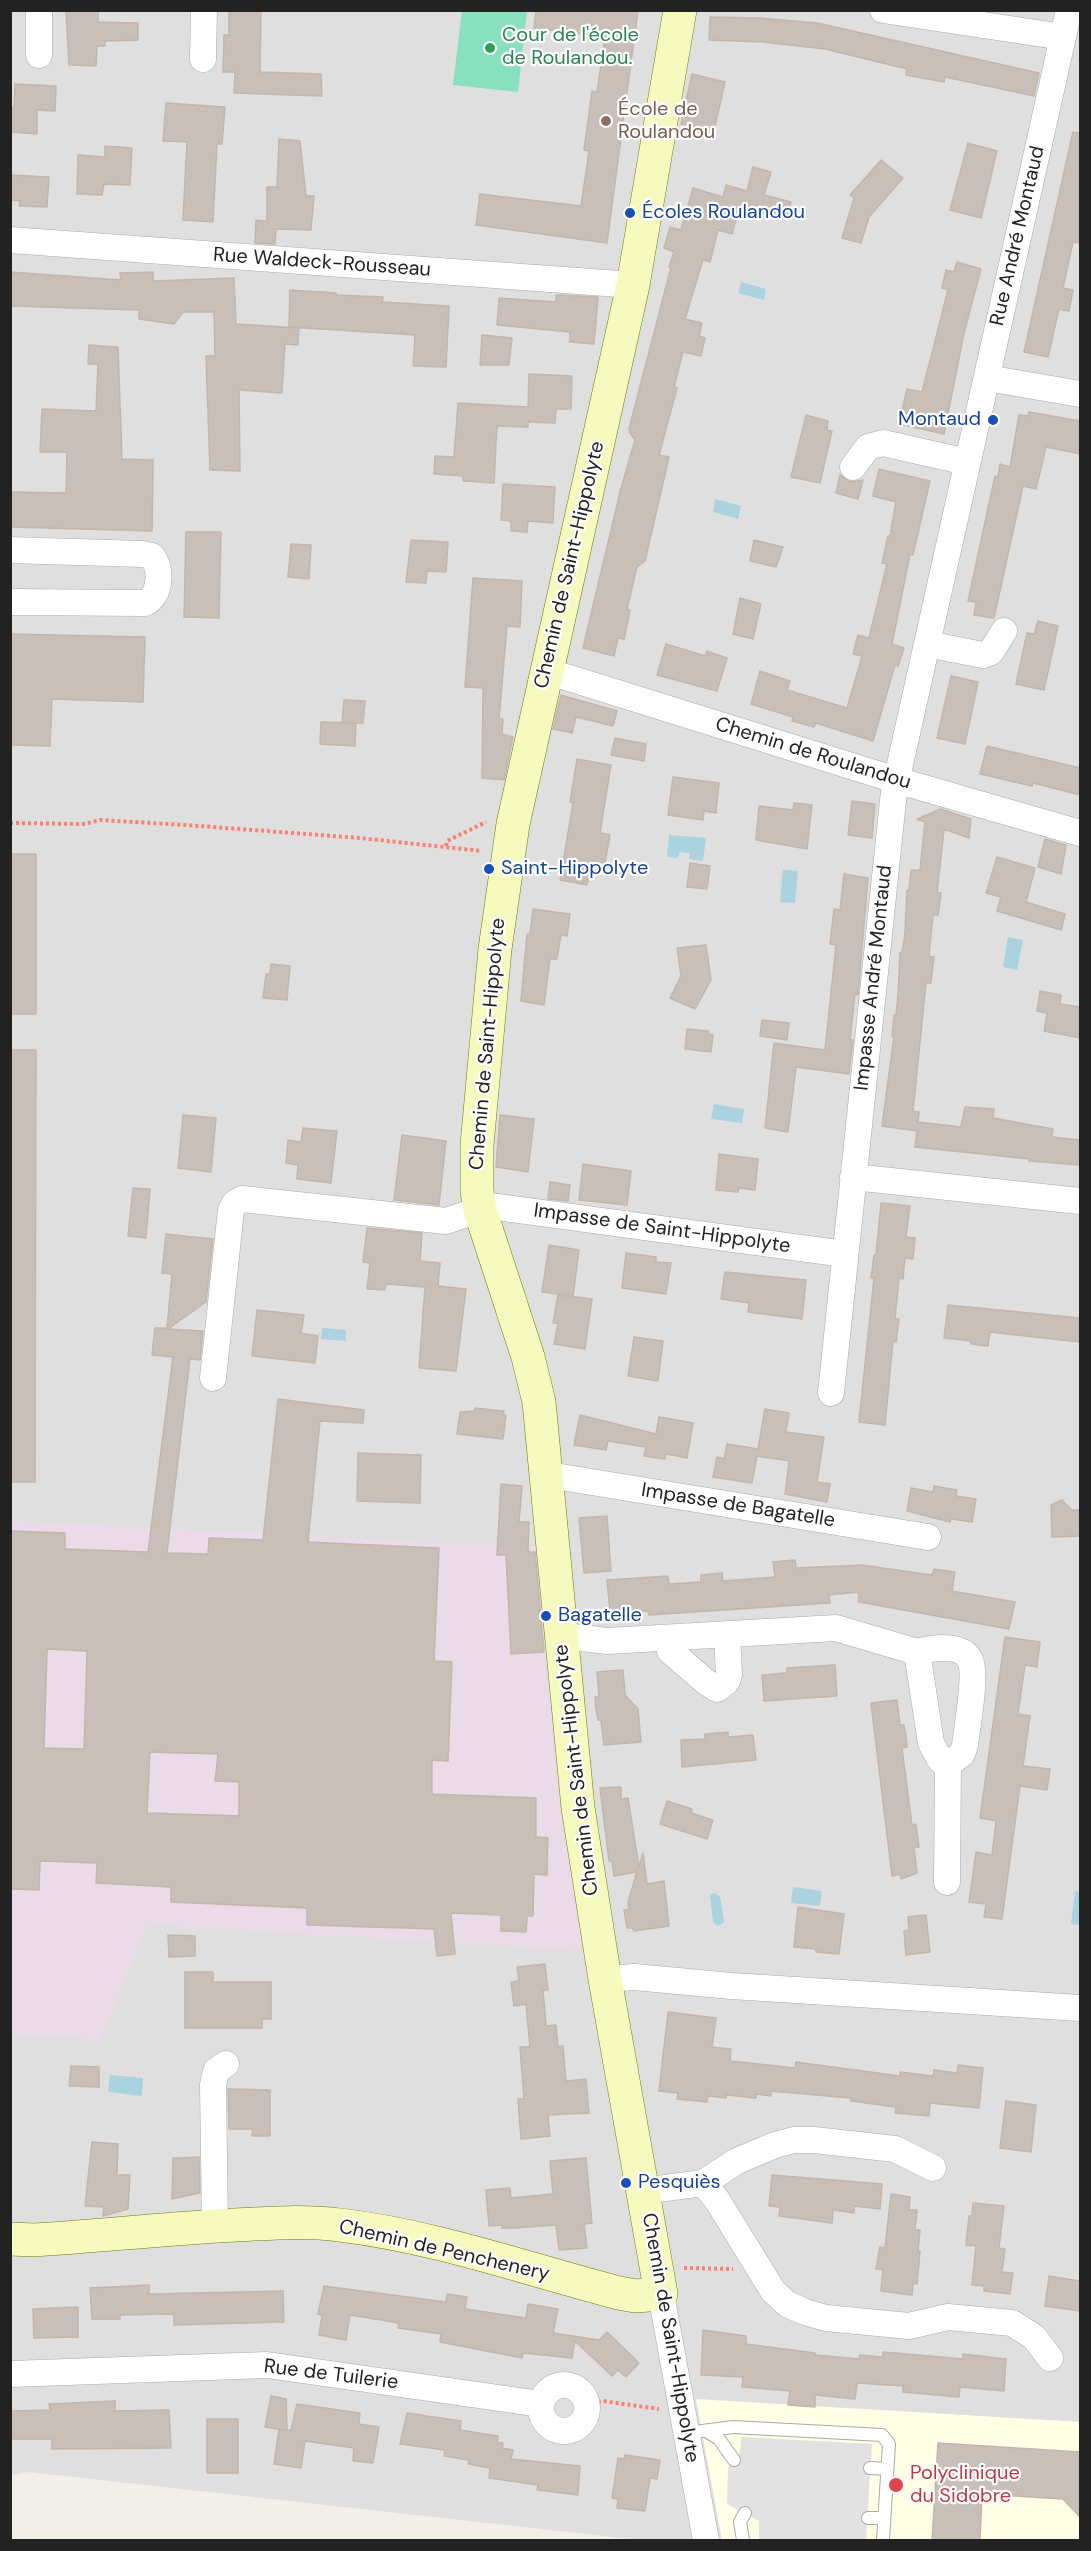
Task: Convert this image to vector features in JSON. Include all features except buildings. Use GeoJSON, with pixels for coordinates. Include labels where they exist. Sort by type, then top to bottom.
{"type":"FeatureCollection","features":[{"type":"Feature","properties":{"kind":"street"},"geometry":{"type":"LineString","coordinates":[[39,10],[39,55]]}},
{"type":"Feature","properties":{"kind":"street"},"geometry":{"type":"LineString","coordinates":[[203,59],[204,10]]}},
{"type":"Feature","properties":{"kind":"street","name":"Chemin de Saint-Hippolyte"},"geometry":{"type":"LineString","coordinates":[[680,10],[633,285],[545,673],[510,839],[495,949],[476,1171],[480,1210],[534,1377],[547,1478],[578,1808],[605,1979],[682,2408],[697,2432],[706,2541]]}},
{"type":"Feature","properties":{"kind":"street"},"geometry":{"type":"LineString","coordinates":[[883,10],[1063,37]]}},
{"type":"Feature","properties":{"kind":"street","name":"Rue André Montaud"},"geometry":{"type":"LineString","coordinates":[[896,780],[1069,10]]}},
{"type":"Feature","properties":{"kind":"street","name":"Rue Waldeck-Rousseau"},"geometry":{"type":"LineString","coordinates":[[10,240],[633,285]]}},
{"type":"Feature","properties":{"kind":"street"},"geometry":{"type":"LineString","coordinates":[[987,378],[1080,394]]}},
{"type":"Feature","properties":{"kind":"street"},"geometry":{"type":"LineString","coordinates":[[853,467],[868,447],[883,443],[967,462]]}},
{"type":"Feature","properties":{"kind":"street"},"geometry":{"type":"LineString","coordinates":[[10,550],[152,556],[157,565],[157,592],[145,603],[10,602]]}},
{"type":"Feature","properties":{"kind":"street"},"geometry":{"type":"LineString","coordinates":[[927,644],[983,655],[991,652],[1004,631]]}},
{"type":"Feature","properties":{"kind":"street","name":"Chemin de Roulandou"},"geometry":{"type":"LineString","coordinates":[[545,673],[896,780],[1080,833]]}},
{"type":"Feature","properties":{"kind":"street","name":"Impasse André Montaud"},"geometry":{"type":"LineString","coordinates":[[831,1393],[896,780]]}},
{"type":"Feature","properties":{"kind":"street"},"geometry":{"type":"LineString","coordinates":[[853,1177],[1080,1201]]}},
{"type":"Feature","properties":{"kind":"street","name":"Impasse de Saint-Hippolyte"},"geometry":{"type":"LineString","coordinates":[[213,1378],[231,1210],[235,1203],[242,1199],[446,1221],[490,1206],[845,1254]]}},
{"type":"Feature","properties":{"kind":"street","name":"Impasse de Bagatelle"},"geometry":{"type":"LineString","coordinates":[[547,1478],[573,1479],[928,1537]]}},
{"type":"Feature","properties":{"kind":"street"},"geometry":{"type":"LineString","coordinates":[[561,1638],[608,1641],[669,1639],[836,1628],[918,1652],[934,1647],[960,1651],[970,1658],[974,1670],[965,1745],[962,1754],[948,1764]]}},
{"type":"Feature","properties":{"kind":"street"},"geometry":{"type":"LineString","coordinates":[[669,1639],[670,1651],[717,1689],[728,1682],[727,1635]]}},
{"type":"Feature","properties":{"kind":"street"},"geometry":{"type":"LineString","coordinates":[[918,1652],[931,1743],[940,1760],[948,1764]]}},
{"type":"Feature","properties":{"kind":"street"},"geometry":{"type":"LineString","coordinates":[[947,1882],[948,1764]]}},
{"type":"Feature","properties":{"kind":"street"},"geometry":{"type":"LineString","coordinates":[[605,1979],[634,1977],[732,1986],[1080,2008]]}},
{"type":"Feature","properties":{"kind":"street"},"geometry":{"type":"LineString","coordinates":[[215,2226],[213,2085],[216,2071],[226,2064]]}},
{"type":"Feature","properties":{"kind":"street"},"geometry":{"type":"LineString","coordinates":[[643,2192],[703,2182],[737,2161],[775,2145],[794,2140],[895,2149],[933,2168]]}},
{"type":"Feature","properties":{"kind":"street"},"geometry":{"type":"LineString","coordinates":[[703,2182],[717,2200],[773,2291],[788,2304],[826,2318],[909,2326],[938,2318],[957,2317],[1012,2323],[1034,2337],[1050,2358]]}},
{"type":"Feature","properties":{"kind":"street","name":"Chemin de Penchenery"},"geometry":{"type":"LineString","coordinates":[[10,2239],[35,2240],[215,2226],[306,2223],[372,2230],[635,2296],[659,2283]]}},
{"type":"Feature","properties":{"kind":"street","name":"Rue de Tuilerie"},"geometry":{"type":"LineString","coordinates":[[10,2374],[267,2365],[541,2404],[549,2391],[563,2385],[577,2390],[583,2395],[586,2404]]}},
{"type":"Feature","properties":{"kind":"lane"},"geometry":{"type":"LineString","coordinates":[[697,2432],[733,2427],[878,2433],[887,2439],[889,2444],[883,2541]]}},
{"type":"Feature","properties":{"kind":"lane"},"geometry":{"type":"LineString","coordinates":[[697,2432],[719,2439],[734,2460]]}},
{"type":"Feature","properties":{"kind":"lane"},"geometry":{"type":"LineString","coordinates":[[870,2468],[887,2469]]}},
{"type":"Feature","properties":{"kind":"lane"},"geometry":{"type":"LineString","coordinates":[[743,2541],[740,2522],[745,2513]]}},
{"type":"Feature","properties":{"kind":"lane"},"geometry":{"type":"LineString","coordinates":[[868,2518],[884,2518]]}},
{"type":"Feature","properties":{"kind":"path"},"geometry":{"type":"LineString","coordinates":[[10,823],[85,824],[100,820],[274,831],[446,846],[510,839]]}},
{"type":"Feature","properties":{"kind":"path"},"geometry":{"type":"LineString","coordinates":[[446,846],[447,841],[488,821],[510,839]]}},
{"type":"Feature","properties":{"kind":"path"},"geometry":{"type":"LineString","coordinates":[[659,2283],[698,2266],[736,2269],[752,2259]]}},
{"type":"Feature","properties":{"kind":"path"},"geometry":{"type":"LineString","coordinates":[[586,2404],[603,2401],[667,2410],[682,2408]]}},
{"type":"Feature","properties":{"kind":"shaded area"},"geometry":{"type":"Polygon","coordinates":[[[11,11],[1080,11],[1080,2422],[696,2400],[722,2540],[641,2540],[29,2472],[11,2475],[11,11]]]}},
{"type":"Feature","properties":{"kind":"shaded area"},"geometry":{"type":"Polygon","coordinates":[[[10,1521],[539,1548],[588,1951],[148,1924],[100,2039],[11,2034],[10,1521]]]}},
{"type":"Feature","properties":{"kind":"shaded area","name":"Polyclinique du Sidobre"},"geometry":{"type":"Polygon","coordinates":[[[696,2399],[1080,2422],[1080,2540],[722,2540],[696,2399]]]}},
{"type":"Feature","properties":{"kind":"shaded area"},"geometry":{"type":"Polygon","coordinates":[[[741,2437],[872,2444],[866,2540],[759,2540],[759,2521],[727,2504],[728,2468],[740,2452],[741,2437]]]}},
{"type":"Feature","properties":{"kind":"green space","name":"Cour de l'école de Roulandou."},"geometry":{"type":"Polygon","coordinates":[[[462,10],[527,11],[518,92],[453,85],[462,10]]]}},
{"type":"Feature","properties":{"kind":"water"},"geometry":{"type":"Polygon","coordinates":[[[741,282],[766,289],[764,300],[738,293],[741,282]]]}},
{"type":"Feature","properties":{"kind":"water"},"geometry":{"type":"Polygon","coordinates":[[[715,499],[741,506],[738,519],[713,512],[715,499]]]}},
{"type":"Feature","properties":{"kind":"water"},"geometry":{"type":"Polygon","coordinates":[[[669,835],[706,838],[703,861],[689,859],[690,853],[680,852],[678,858],[667,857],[669,835]]]}},
{"type":"Feature","properties":{"kind":"water"},"geometry":{"type":"Polygon","coordinates":[[[783,870],[798,871],[795,903],[780,902],[783,870]]]}},
{"type":"Feature","properties":{"kind":"water"},"geometry":{"type":"Polygon","coordinates":[[[1008,937],[1023,940],[1017,970],[1003,967],[1008,937]]]}},
{"type":"Feature","properties":{"kind":"water"},"geometry":{"type":"Polygon","coordinates":[[[714,1104],[744,1109],[742,1123],[711,1119],[714,1104]]]}},
{"type":"Feature","properties":{"kind":"water"},"geometry":{"type":"Polygon","coordinates":[[[322,1328],[346,1330],[346,1341],[321,1339],[322,1328]]]}},
{"type":"Feature","properties":{"kind":"water"},"geometry":{"type":"Polygon","coordinates":[[[793,1887],[822,1891],[820,1906],[791,1903],[793,1887]]]}},
{"type":"Feature","properties":{"kind":"water"},"geometry":{"type":"Polygon","coordinates":[[[1075,1891],[1080,1892],[1080,1925],[1071,1924],[1075,1891]]]}},
{"type":"Feature","properties":{"kind":"water"},"geometry":{"type":"Polygon","coordinates":[[[714,1893],[720,1896],[724,1922],[718,1926],[713,1922],[710,1895],[714,1893]]]}},
{"type":"Feature","properties":{"kind":"water"},"geometry":{"type":"Polygon","coordinates":[[[110,2075],[143,2078],[142,2096],[108,2092],[110,2075]]]}},
{"type":"Feature","properties":{"kind":"place","name":"Cour de l'école de Roulandou."},"geometry":{"type":"Point","coordinates":[490,48]}},
{"type":"Feature","properties":{"kind":"place","name":"École de Roulandou"},"geometry":{"type":"Point","coordinates":[606,121]}},
{"type":"Feature","properties":{"kind":"place","name":"Écoles Roulandou"},"geometry":{"type":"Point","coordinates":[630,213]}},
{"type":"Feature","properties":{"kind":"place","name":"Montaud"},"geometry":{"type":"Point","coordinates":[993,420]}},
{"type":"Feature","properties":{"kind":"place","name":"Saint-Hippolyte"},"geometry":{"type":"Point","coordinates":[489,869]}},
{"type":"Feature","properties":{"kind":"place","name":"Bagatelle"},"geometry":{"type":"Point","coordinates":[546,1616]}},
{"type":"Feature","properties":{"kind":"place","name":"Pesquiès"},"geometry":{"type":"Point","coordinates":[626,2183]}},
{"type":"Feature","properties":{"kind":"place","name":"Polyclinique du Sidobre"},"geometry":{"type":"Point","coordinates":[896,2485]}}]}
